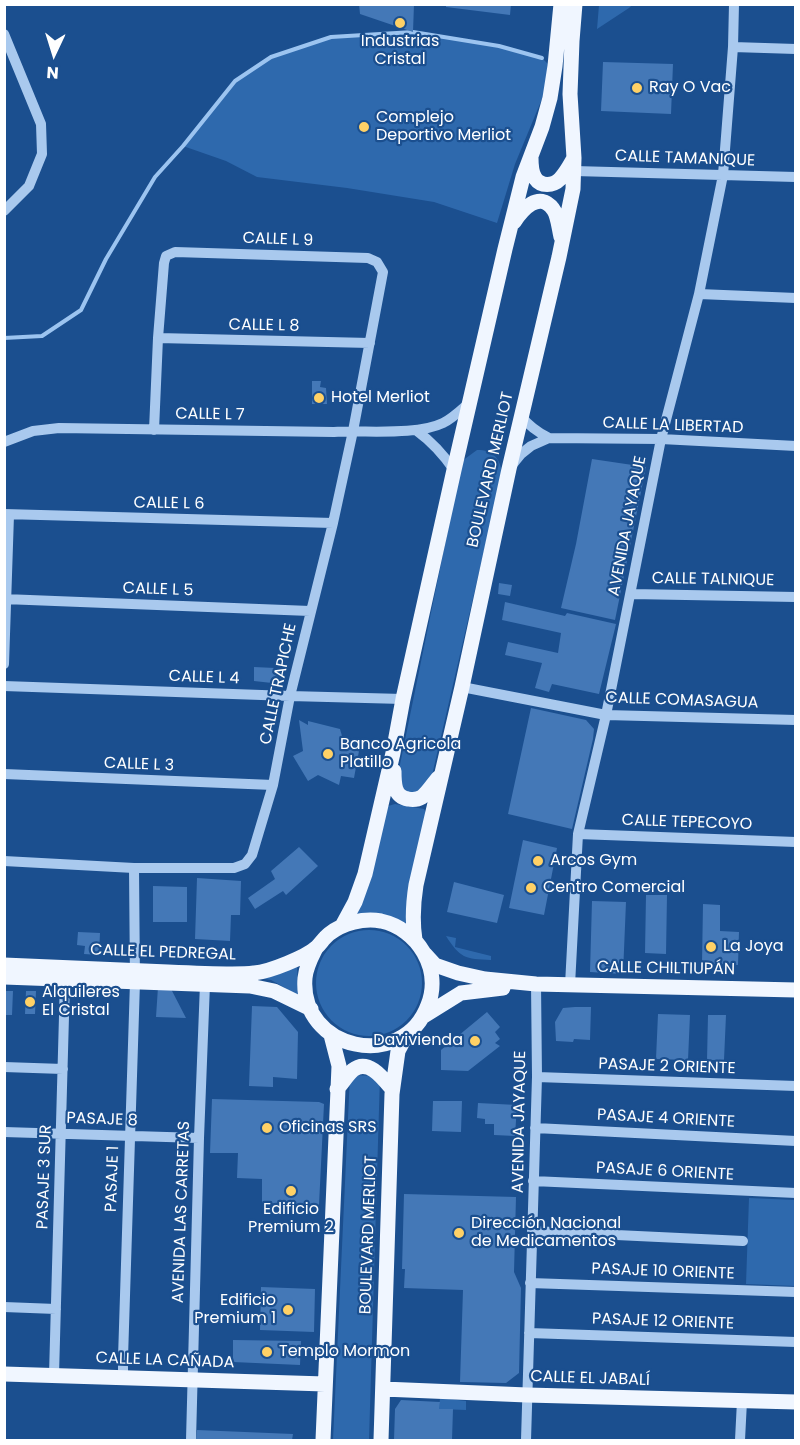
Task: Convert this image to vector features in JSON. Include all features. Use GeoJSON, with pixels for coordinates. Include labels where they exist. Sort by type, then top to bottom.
{"type":"FeatureCollection","features":[{"type":"Feature","properties":{"kind":"main road"},"geometry":{"type":"LineString","coordinates":[[342,926],[355,902],[365,874],[510,228],[523,177],[542,127],[550,98],[561,4]]}},
{"type":"Feature","properties":{"kind":"main road","name":"BOULEVARD MERLIOT"},"geometry":{"type":"LineString","coordinates":[[419,946],[412,922],[413,904],[573,189],[570,94],[575,4]]}},
{"type":"Feature","properties":{"kind":"main road"},"geometry":{"type":"LineString","coordinates":[[530,155],[532,170],[542,184],[547,185],[558,181],[574,164]]}},
{"type":"Feature","properties":{"kind":"main road"},"geometry":{"type":"LineString","coordinates":[[510,228],[531,203],[544,202],[555,211],[562,240]]}},
{"type":"Feature","properties":{"kind":"main road"},"geometry":{"type":"LineString","coordinates":[[393,753],[395,788],[404,799],[417,800],[425,795],[441,774]]}},
{"type":"Feature","properties":{"kind":"main road"},"geometry":{"type":"LineString","coordinates":[[361,921],[381,921],[399,928],[419,946],[429,964],[432,991],[429,1005],[407,1034],[393,1042],[378,1046],[361,1046],[331,1035],[319,1023],[306,994],[305,978],[309,962],[323,939],[342,926],[361,921]]}},
{"type":"Feature","properties":{"kind":"main road","name":"CALLE CHILTIUPÁN"},"geometry":{"type":"LineString","coordinates":[[419,946],[435,964],[458,974],[485,979],[536,984],[795,990]]}},
{"type":"Feature","properties":{"kind":"main road","name":"CALLE EL PEDREGAL"},"geometry":{"type":"LineString","coordinates":[[4,977],[65,980],[254,974],[273,969],[316,948]]}},
{"type":"Feature","properties":{"kind":"main road","name":"CALLE EL PEDREGAL"},"geometry":{"type":"LineString","coordinates":[[4,965],[250,986],[274,991],[311,1009]]}},
{"type":"Feature","properties":{"kind":"main road","name":"CALLE CHILTIUPÁN"},"geometry":{"type":"LineString","coordinates":[[422,1017],[461,993],[536,984]]}},
{"type":"Feature","properties":{"kind":"main road","name":"BOULEVARD MERLIOT"},"geometry":{"type":"LineString","coordinates":[[381,1440],[392,1089],[398,1051],[407,1034]]}},
{"type":"Feature","properties":{"kind":"main road"},"geometry":{"type":"LineString","coordinates":[[323,1440],[339,1066],[331,1035]]}},
{"type":"Feature","properties":{"kind":"main road"},"geometry":{"type":"LineString","coordinates":[[337,1089],[352,1070],[361,1066],[377,1072],[392,1089]]}},
{"type":"Feature","properties":{"kind":"main road","name":"CALLE LA CAÑADA"},"geometry":{"type":"LineString","coordinates":[[4,1374],[325,1384]]}},
{"type":"Feature","properties":{"kind":"main road","name":"CALLE EL JABALÍ"},"geometry":{"type":"LineString","coordinates":[[383,1389],[795,1402]]}},
{"type":"Feature","properties":{"kind":"street","name":"AVENIDA JAYAQUE"},"geometry":{"type":"LineString","coordinates":[[570,985],[578,834],[606,715],[660,439],[699,294],[723,175],[734,4]]}},
{"type":"Feature","properties":{"kind":"street"},"geometry":{"type":"LineString","coordinates":[[4,34],[42,124],[42,154],[29,186],[4,211]]}},
{"type":"Feature","properties":{"kind":"street"},"geometry":{"type":"LineString","coordinates":[[733,47],[795,50]]}},
{"type":"Feature","properties":{"kind":"street","name":"CALLE TAMANIQUE"},"geometry":{"type":"LineString","coordinates":[[574,164],[723,175],[795,177]]}},
{"type":"Feature","properties":{"kind":"street","name":"CALLE L 9"},"geometry":{"type":"LineString","coordinates":[[158,338],[164,263],[166,256],[175,252],[368,258],[377,262],[383,272]]}},
{"type":"Feature","properties":{"kind":"street","name":"CALLE TRAPICHE"},"geometry":{"type":"LineString","coordinates":[[4,861],[134,868],[234,868],[245,864],[252,855],[273,785],[290,696],[333,523],[383,272]]}},
{"type":"Feature","properties":{"kind":"street"},"geometry":{"type":"LineString","coordinates":[[699,294],[795,298]]}},
{"type":"Feature","properties":{"kind":"street"},"geometry":{"type":"LineString","coordinates":[[154,430],[158,338]]}},
{"type":"Feature","properties":{"kind":"street","name":"CALLE L 8"},"geometry":{"type":"LineString","coordinates":[[158,338],[370,343]]}},
{"type":"Feature","properties":{"kind":"street","name":"CALLE L 7"},"geometry":{"type":"LineString","coordinates":[[4,442],[33,431],[59,428],[417,431],[441,424],[454,417],[469,403]]}},
{"type":"Feature","properties":{"kind":"street"},"geometry":{"type":"LineString","coordinates":[[522,416],[528,425],[549,438]]}},
{"type":"Feature","properties":{"kind":"street"},"geometry":{"type":"LineString","coordinates":[[417,431],[444,455],[454,470]]}},
{"type":"Feature","properties":{"kind":"street","name":"CALLE LA LIBERTAD"},"geometry":{"type":"LineString","coordinates":[[509,469],[526,450],[549,438],[660,439],[795,446]]}},
{"type":"Feature","properties":{"kind":"street"},"geometry":{"type":"LineString","coordinates":[[4,664],[7,514]]}},
{"type":"Feature","properties":{"kind":"street","name":"CALLE L 6"},"geometry":{"type":"LineString","coordinates":[[7,514],[333,523]]}},
{"type":"Feature","properties":{"kind":"street","name":"CALLE TALNIQUE"},"geometry":{"type":"LineString","coordinates":[[631,594],[795,597]]}},
{"type":"Feature","properties":{"kind":"street","name":"CALLE L 5"},"geometry":{"type":"LineString","coordinates":[[5,600],[310,611]]}},
{"type":"Feature","properties":{"kind":"street","name":"CALLE L 4"},"geometry":{"type":"LineString","coordinates":[[4,686],[403,699]]}},
{"type":"Feature","properties":{"kind":"street","name":"CALLE COMASAGUA"},"geometry":{"type":"LineString","coordinates":[[462,687],[606,715],[795,720]]}},
{"type":"Feature","properties":{"kind":"street","name":"CALLE L 3"},"geometry":{"type":"LineString","coordinates":[[4,774],[273,785]]}},
{"type":"Feature","properties":{"kind":"street","name":"CALLE TEPECOYO"},"geometry":{"type":"LineString","coordinates":[[578,834],[795,842]]}},
{"type":"Feature","properties":{"kind":"street","name":"PASAJE 1"},"geometry":{"type":"LineString","coordinates":[[123,1378],[135,976],[134,868]]}},
{"type":"Feature","properties":{"kind":"street","name":"PASAJE 3 SUR"},"geometry":{"type":"LineString","coordinates":[[54,1375],[65,980]]}},
{"type":"Feature","properties":{"kind":"street","name":"AVENIDA LAS CARRETAS"},"geometry":{"type":"LineString","coordinates":[[191,1440],[199,1138],[206,984]]}},
{"type":"Feature","properties":{"kind":"street","name":"AVENIDA JAYAQUE"},"geometry":{"type":"LineString","coordinates":[[526,1440],[537,1077],[536,984]]}},
{"type":"Feature","properties":{"kind":"street"},"geometry":{"type":"LineString","coordinates":[[4,1067],[63,1069]]}},
{"type":"Feature","properties":{"kind":"street","name":"PASAJE 2 ORIENTE"},"geometry":{"type":"LineString","coordinates":[[537,1077],[795,1086]]}},
{"type":"Feature","properties":{"kind":"street","name":"PASAJE 4 ORIENTE"},"geometry":{"type":"LineString","coordinates":[[535,1128],[795,1141]]}},
{"type":"Feature","properties":{"kind":"street","name":"PASAJE 8"},"geometry":{"type":"LineString","coordinates":[[4,1132],[199,1138]]}},
{"type":"Feature","properties":{"kind":"street","name":"PASAJE 6 ORIENTE"},"geometry":{"type":"LineString","coordinates":[[533,1181],[795,1193]]}},
{"type":"Feature","properties":{"kind":"street"},"geometry":{"type":"LineString","coordinates":[[532,1231],[743,1241]]}},
{"type":"Feature","properties":{"kind":"street","name":"PASAJE 10 ORIENTE"},"geometry":{"type":"LineString","coordinates":[[530,1282],[795,1292]]}},
{"type":"Feature","properties":{"kind":"street"},"geometry":{"type":"LineString","coordinates":[[4,1307],[56,1309]]}},
{"type":"Feature","properties":{"kind":"street","name":"PASAJE 12 ORIENTE"},"geometry":{"type":"LineString","coordinates":[[529,1333],[795,1342]]}},
{"type":"Feature","properties":{"kind":"street"},"geometry":{"type":"LineString","coordinates":[[740,1440],[742,1401]]}},
{"type":"Feature","properties":{"kind":"shaded area"},"geometry":{"type":"Polygon","coordinates":[[[599,4],[632,5],[597,29],[599,4]]]}},
{"type":"Feature","properties":{"kind":"shaded area","name":"Complejo Deportivo Merliot"},"geometry":{"type":"Polygon","coordinates":[[[413,32],[499,46],[542,58],[548,64],[544,94],[515,164],[497,223],[434,202],[257,177],[226,161],[183,146],[235,81],[271,57],[331,37],[413,32]]]}},
{"type":"Feature","properties":{"kind":"shaded area"},"geometry":{"type":"Polygon","coordinates":[[[477,450],[487,451],[495,456],[500,463],[502,473],[430,784],[408,797],[396,784],[462,461],[477,450]]]}},
{"type":"Feature","properties":{"kind":"shaded area"},"geometry":{"type":"Polygon","coordinates":[[[395,804],[424,809],[426,813],[407,924],[382,914],[351,919],[388,806],[395,804]]]}},
{"type":"Feature","properties":{"kind":"shaded area"},"geometry":{"type":"Polygon","coordinates":[[[369,930],[389,934],[406,946],[418,963],[422,983],[418,1003],[406,1020],[389,1032],[369,1036],[349,1032],[332,1020],[320,1003],[316,983],[320,963],[332,946],[349,934],[369,930]]]}},
{"type":"Feature","properties":{"kind":"shaded area"},"geometry":{"type":"Polygon","coordinates":[[[446,936],[456,938],[455,947],[491,956],[491,960],[464,956],[455,949],[446,936]]]}},
{"type":"Feature","properties":{"kind":"shaded area"},"geometry":{"type":"Polygon","coordinates":[[[297,962],[298,995],[271,980],[253,977],[297,962]]]}},
{"type":"Feature","properties":{"kind":"shaded area"},"geometry":{"type":"Polygon","coordinates":[[[350,1075],[380,1076],[369,1440],[333,1440],[350,1075]]]}},
{"type":"Feature","properties":{"kind":"shaded area"},"geometry":{"type":"Polygon","coordinates":[[[749,1198],[795,1200],[795,1286],[746,1284],[749,1198]]]}},
{"type":"Feature","properties":{"kind":"shaded area"},"geometry":{"type":"Polygon","coordinates":[[[440,1398],[466,1401],[466,1410],[439,1409],[440,1398]]]}},
{"type":"Feature","properties":{"kind":"building","name":"Industrias Cristal"},"geometry":{"type":"Polygon","coordinates":[[[359,4],[414,4],[413,32],[360,14],[359,4]]]}},
{"type":"Feature","properties":{"kind":"building"},"geometry":{"type":"Polygon","coordinates":[[[446,4],[511,4],[510,15],[446,7],[446,4]]]}},
{"type":"Feature","properties":{"kind":"building","name":"Ray O Vac"},"geometry":{"type":"Polygon","coordinates":[[[603,62],[673,64],[671,114],[601,111],[603,62]]]}},
{"type":"Feature","properties":{"kind":"building","name":"Hotel Merliot"},"geometry":{"type":"Polygon","coordinates":[[[312,381],[321,381],[320,387],[326,388],[327,404],[312,404],[312,381]]]}},
{"type":"Feature","properties":{"kind":"building"},"geometry":{"type":"Polygon","coordinates":[[[592,459],[646,467],[615,620],[561,608],[592,459]]]}},
{"type":"Feature","properties":{"kind":"building"},"geometry":{"type":"Polygon","coordinates":[[[499,583],[512,585],[510,596],[498,594],[499,583]]]}},
{"type":"Feature","properties":{"kind":"building"},"geometry":{"type":"Polygon","coordinates":[[[505,602],[565,616],[567,613],[616,624],[599,694],[552,684],[549,692],[535,688],[542,663],[505,655],[508,642],[558,653],[561,633],[502,620],[505,602]]]}},
{"type":"Feature","properties":{"kind":"building"},"geometry":{"type":"Polygon","coordinates":[[[254,667],[275,668],[275,671],[282,671],[282,685],[254,681],[254,667]]]}},
{"type":"Feature","properties":{"kind":"building"},"geometry":{"type":"Polygon","coordinates":[[[531,708],[586,720],[594,729],[572,829],[508,814],[531,708]]]}},
{"type":"Feature","properties":{"kind":"building","name":"Banco Agricola Platillo"},"geometry":{"type":"Polygon","coordinates":[[[299,720],[308,725],[308,721],[340,729],[344,743],[359,751],[354,778],[341,776],[339,785],[318,775],[308,781],[293,756],[303,751],[299,720]]]}},
{"type":"Feature","properties":{"kind":"building","name":"Centro Comercial"},"geometry":{"type":"Polygon","coordinates":[[[523,840],[557,848],[544,915],[509,908],[523,840]]]}},
{"type":"Feature","properties":{"kind":"building"},"geometry":{"type":"Polygon","coordinates":[[[299,847],[318,866],[286,895],[283,891],[255,909],[248,898],[275,879],[271,871],[299,847]]]}},
{"type":"Feature","properties":{"kind":"building"},"geometry":{"type":"Polygon","coordinates":[[[197,878],[241,881],[240,915],[231,915],[230,941],[195,939],[197,878]]]}},
{"type":"Feature","properties":{"kind":"building"},"geometry":{"type":"Polygon","coordinates":[[[454,882],[504,895],[497,923],[447,912],[454,882]]]}},
{"type":"Feature","properties":{"kind":"building"},"geometry":{"type":"Polygon","coordinates":[[[153,886],[187,887],[187,922],[153,922],[153,886]]]}},
{"type":"Feature","properties":{"kind":"building"},"geometry":{"type":"Polygon","coordinates":[[[646,895],[667,895],[666,954],[645,953],[646,895]]]}},
{"type":"Feature","properties":{"kind":"building"},"geometry":{"type":"Polygon","coordinates":[[[592,901],[626,902],[623,974],[590,972],[592,901]]]}},
{"type":"Feature","properties":{"kind":"building"},"geometry":{"type":"Polygon","coordinates":[[[703,904],[720,905],[720,931],[739,932],[738,965],[702,963],[703,904]]]}},
{"type":"Feature","properties":{"kind":"building"},"geometry":{"type":"Polygon","coordinates":[[[78,932],[100,933],[99,955],[84,954],[85,946],[77,945],[78,932]]]}},
{"type":"Feature","properties":{"kind":"building"},"geometry":{"type":"Polygon","coordinates":[[[158,987],[170,987],[186,1018],[156,1017],[158,987]]]}},
{"type":"Feature","properties":{"kind":"building"},"geometry":{"type":"Polygon","coordinates":[[[4,991],[13,991],[12,1015],[4,1015],[4,991]]]}},
{"type":"Feature","properties":{"kind":"building","name":"Alquileres El Cristal"},"geometry":{"type":"Polygon","coordinates":[[[26,991],[36,991],[35,1014],[25,1014],[26,991]]]}},
{"type":"Feature","properties":{"kind":"building"},"geometry":{"type":"Polygon","coordinates":[[[252,1006],[277,1007],[298,1032],[297,1079],[273,1077],[273,1087],[249,1086],[252,1006]]]}},
{"type":"Feature","properties":{"kind":"building"},"geometry":{"type":"Polygon","coordinates":[[[591,1007],[590,1040],[556,1041],[555,1022],[563,1008],[591,1007]]]}},
{"type":"Feature","properties":{"kind":"building","name":"Davivienda"},"geometry":{"type":"Polygon","coordinates":[[[487,1012],[500,1027],[495,1032],[500,1039],[495,1043],[500,1046],[468,1071],[441,1070],[441,1050],[487,1012]]]}},
{"type":"Feature","properties":{"kind":"building"},"geometry":{"type":"Polygon","coordinates":[[[658,1014],[690,1015],[688,1060],[656,1059],[658,1014]]]}},
{"type":"Feature","properties":{"kind":"building"},"geometry":{"type":"Polygon","coordinates":[[[708,1015],[726,1015],[724,1060],[707,1060],[708,1015]]]}},
{"type":"Feature","properties":{"kind":"building","name":"Oficinas SRS"},"geometry":{"type":"Polygon","coordinates":[[[212,1099],[324,1104],[319,1205],[262,1203],[262,1179],[237,1178],[238,1153],[210,1153],[212,1099]]]}},
{"type":"Feature","properties":{"kind":"building"},"geometry":{"type":"Polygon","coordinates":[[[433,1101],[462,1101],[461,1132],[432,1131],[433,1101]]]}},
{"type":"Feature","properties":{"kind":"building"},"geometry":{"type":"Polygon","coordinates":[[[478,1103],[517,1105],[515,1136],[494,1135],[494,1124],[485,1124],[485,1119],[477,1118],[478,1103]]]}},
{"type":"Feature","properties":{"kind":"building"},"geometry":{"type":"Polygon","coordinates":[[[404,1194],[516,1197],[514,1272],[521,1288],[519,1373],[506,1383],[460,1382],[463,1290],[404,1288],[405,1269],[402,1269],[404,1194]]]}},
{"type":"Feature","properties":{"kind":"building","name":"Edificio Premium 1"},"geometry":{"type":"Polygon","coordinates":[[[261,1287],[315,1289],[314,1332],[260,1330],[261,1287]]]}},
{"type":"Feature","properties":{"kind":"building","name":"Templo Mormon"},"geometry":{"type":"Polygon","coordinates":[[[233,1340],[301,1341],[300,1365],[233,1362],[233,1340]]]}},
{"type":"Feature","properties":{"kind":"building"},"geometry":{"type":"Polygon","coordinates":[[[401,1400],[440,1402],[439,1409],[453,1409],[452,1440],[394,1440],[395,1409],[401,1400]]]}},
{"type":"Feature","properties":{"kind":"building"},"geometry":{"type":"Polygon","coordinates":[[[197,1430],[293,1434],[292,1440],[196,1440],[197,1430]]]}},
{"type":"Feature","properties":{"kind":"waterway"},"geometry":{"type":"LineString","coordinates":[[4,338],[42,336],[81,310],[106,259],[155,177],[235,81],[271,57],[331,37],[413,32],[499,46],[542,58]]}},
{"type":"Feature","properties":{"kind":"place","name":"Industrias Cristal"},"geometry":{"type":"Point","coordinates":[400,23]}},
{"type":"Feature","properties":{"kind":"place","name":"Ray O Vac"},"geometry":{"type":"Point","coordinates":[637,88]}},
{"type":"Feature","properties":{"kind":"place","name":"Complejo Deportivo Merliot"},"geometry":{"type":"Point","coordinates":[364,127]}},
{"type":"Feature","properties":{"kind":"place","name":"Hotel Merliot"},"geometry":{"type":"Point","coordinates":[319,398]}},
{"type":"Feature","properties":{"kind":"place","name":"Banco Agricola Platillo"},"geometry":{"type":"Point","coordinates":[328,754]}},
{"type":"Feature","properties":{"kind":"place","name":"Arcos Gym"},"geometry":{"type":"Point","coordinates":[538,861]}},
{"type":"Feature","properties":{"kind":"place","name":"Centro Comercial"},"geometry":{"type":"Point","coordinates":[531,888]}},
{"type":"Feature","properties":{"kind":"place","name":"La Joya"},"geometry":{"type":"Point","coordinates":[711,947]}},
{"type":"Feature","properties":{"kind":"place","name":"Alquileres El Cristal"},"geometry":{"type":"Point","coordinates":[30,1002]}},
{"type":"Feature","properties":{"kind":"place","name":"Davivienda"},"geometry":{"type":"Point","coordinates":[475,1041]}},
{"type":"Feature","properties":{"kind":"place","name":"Oficinas SRS"},"geometry":{"type":"Point","coordinates":[267,1128]}},
{"type":"Feature","properties":{"kind":"place","name":"Edificio Premium 2"},"geometry":{"type":"Point","coordinates":[291,1191]}},
{"type":"Feature","properties":{"kind":"place","name":"Dirección Nacional de Medicamentos"},"geometry":{"type":"Point","coordinates":[459,1233]}},
{"type":"Feature","properties":{"kind":"place","name":"Edificio Premium 1"},"geometry":{"type":"Point","coordinates":[288,1310]}},
{"type":"Feature","properties":{"kind":"place","name":"Templo Mormon"},"geometry":{"type":"Point","coordinates":[267,1352]}}]}
